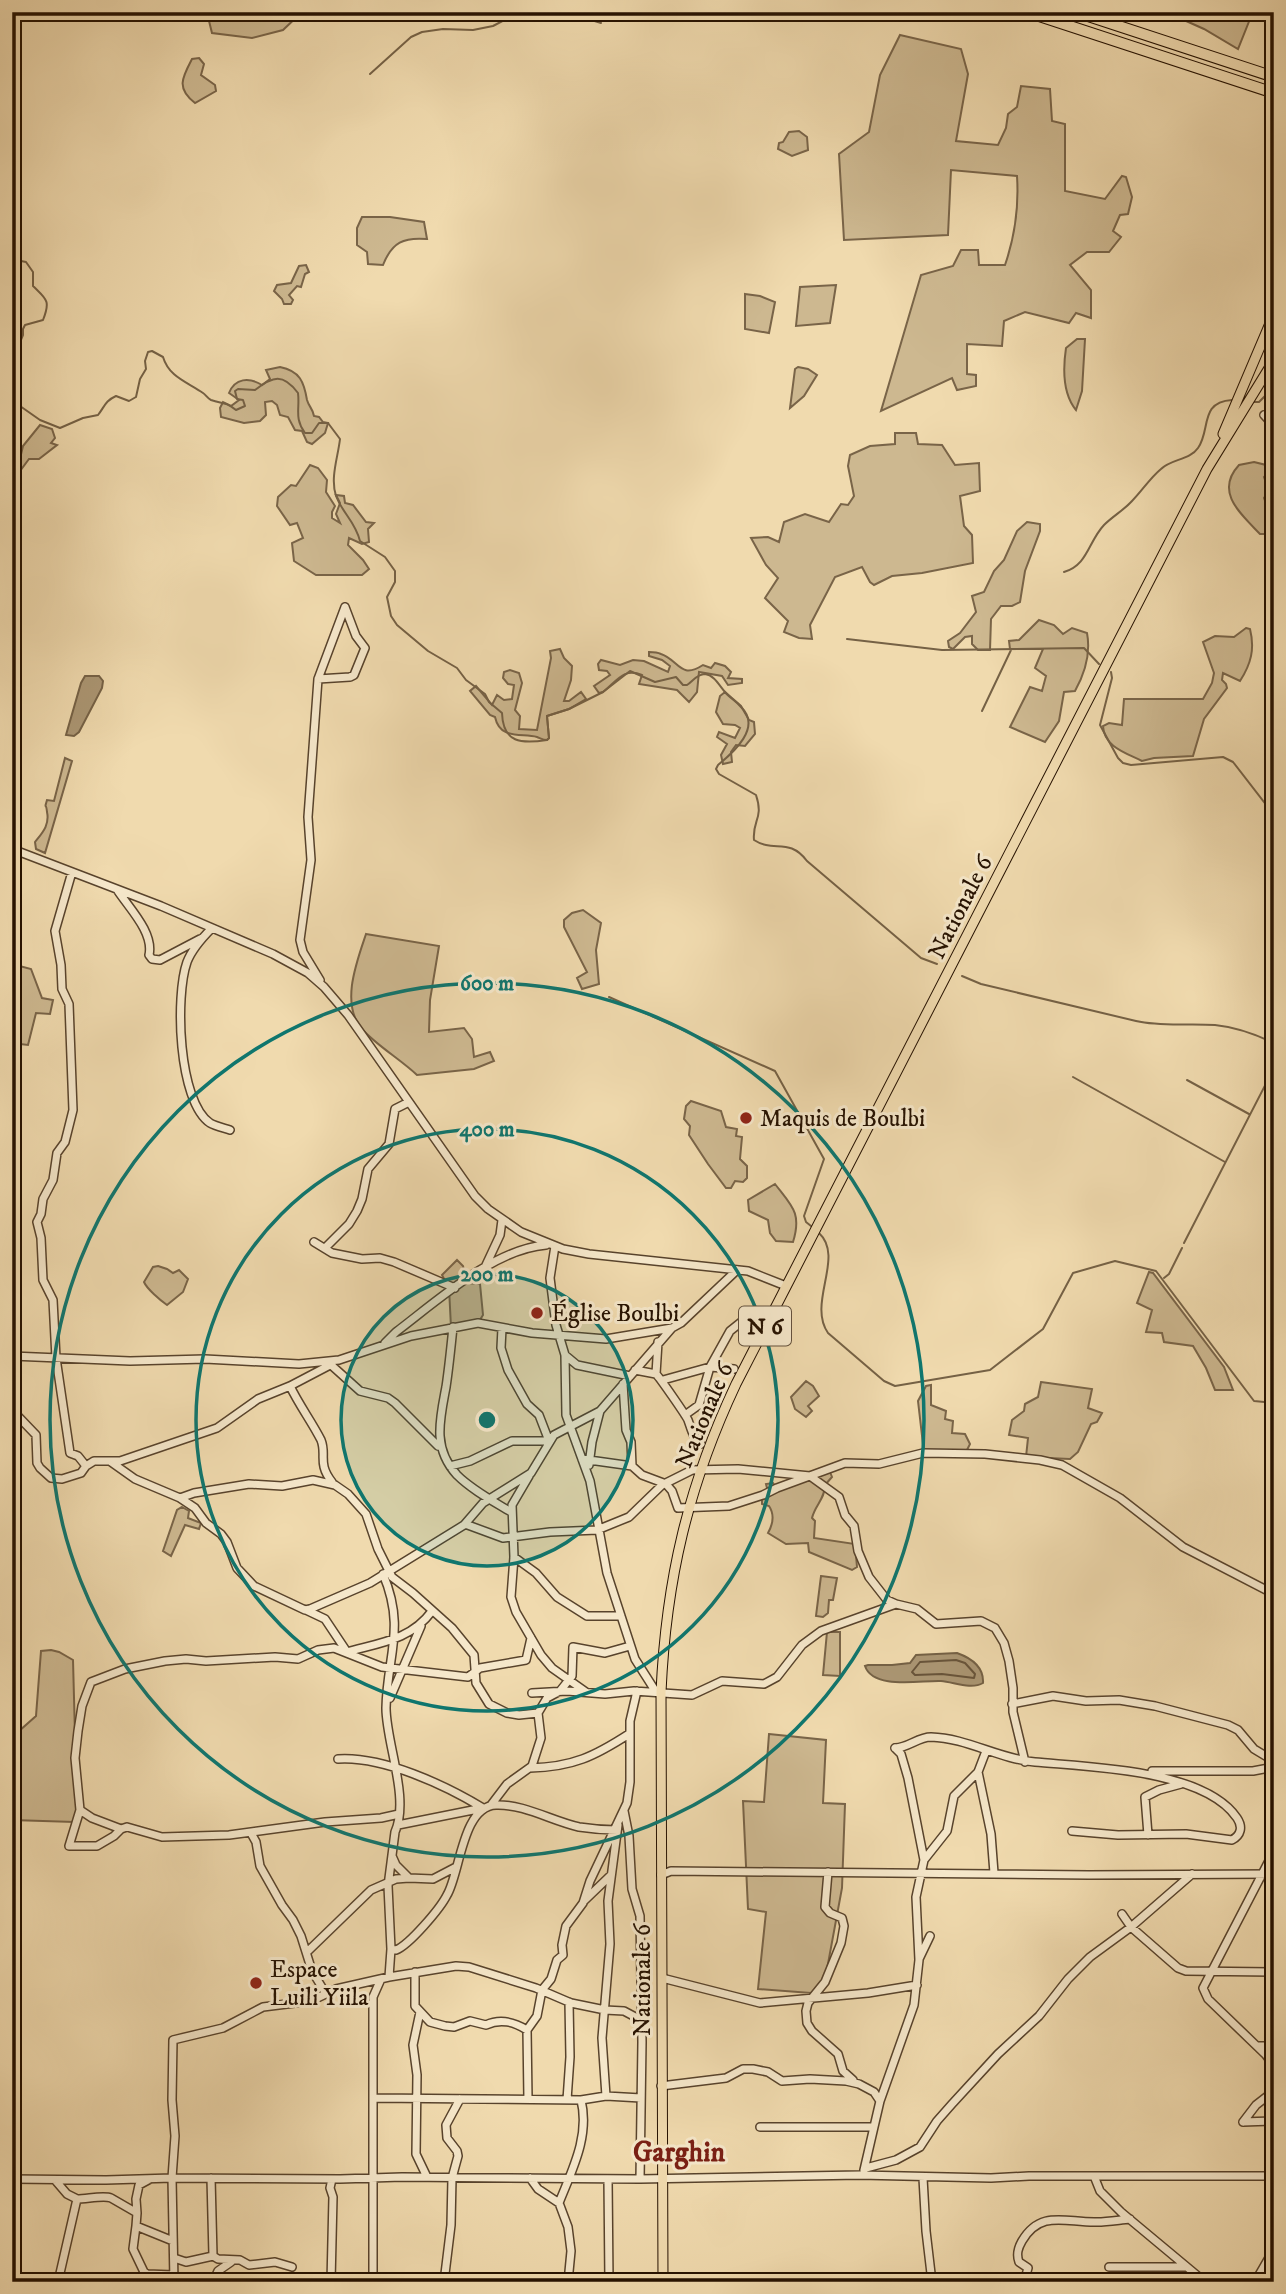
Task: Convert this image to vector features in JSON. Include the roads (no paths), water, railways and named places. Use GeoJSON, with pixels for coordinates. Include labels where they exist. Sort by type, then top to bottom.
{"type":"FeatureCollection","features":[{"type":"Feature","properties":{"kind":"highway"},"geometry":{"type":"LineString","coordinates":[[1027,12],[1274,96]]}},
{"type":"Feature","properties":{"kind":"highway"},"geometry":{"type":"LineString","coordinates":[[1076,12],[1274,75]]}},
{"type":"Feature","properties":{"kind":"main road","name":"Nationale 6"},"geometry":{"type":"LineString","coordinates":[[1212,461],[1274,314]]}},
{"type":"Feature","properties":{"kind":"main road","name":"Nationale 6"},"geometry":{"type":"LineString","coordinates":[[663,2282],[659,1692],[668,1601],[688,1508],[700,1470],[731,1394],[1212,461],[1274,360]]}},
{"type":"Feature","properties":{"kind":"street"},"geometry":{"type":"LineString","coordinates":[[1264,415],[1274,426]]}},
{"type":"Feature","properties":{"kind":"street"},"geometry":{"type":"LineString","coordinates":[[318,679],[354,675],[365,648],[356,636],[345,607],[318,679],[308,817],[311,860],[300,940],[303,952],[324,986],[348,1015],[475,1196],[502,1220],[553,1246],[589,1254],[737,1269],[786,1286]]}},
{"type":"Feature","properties":{"kind":"street"},"geometry":{"type":"LineString","coordinates":[[12,849],[117,889],[272,954],[324,986]]}},
{"type":"Feature","properties":{"kind":"street"},"geometry":{"type":"LineString","coordinates":[[72,872],[56,924],[55,938],[63,991],[69,1004],[73,1110],[65,1142],[57,1153],[53,1180],[43,1199],[41,1214],[37,1220],[43,1280],[54,1300],[56,1358],[70,1453],[78,1456],[86,1466]]}},
{"type":"Feature","properties":{"kind":"street"},"geometry":{"type":"LineString","coordinates":[[117,889],[145,931],[152,959],[160,960],[201,939]]}},
{"type":"Feature","properties":{"kind":"street"},"geometry":{"type":"LineString","coordinates":[[212,928],[201,939],[188,960],[184,973],[179,1008],[181,1053],[190,1092],[202,1115],[210,1123],[230,1130]]}},
{"type":"Feature","properties":{"kind":"street"},"geometry":{"type":"LineString","coordinates":[[325,1248],[349,1224],[357,1211],[368,1169],[389,1144],[395,1109],[409,1102]]}},
{"type":"Feature","properties":{"kind":"street"},"geometry":{"type":"LineString","coordinates":[[486,1265],[500,1235],[502,1220]]}},
{"type":"Feature","properties":{"kind":"street"},"geometry":{"type":"LineString","coordinates":[[314,1242],[340,1255],[362,1259],[380,1258],[455,1288]]}},
{"type":"Feature","properties":{"kind":"street"},"geometry":{"type":"LineString","coordinates":[[384,1345],[396,1332],[486,1265],[534,1247],[553,1246]]}},
{"type":"Feature","properties":{"kind":"street"},"geometry":{"type":"LineString","coordinates":[[553,1246],[550,1278],[556,1325],[565,1355],[564,1397],[570,1426],[586,1460],[607,1573],[636,1662],[659,1692]]}},
{"type":"Feature","properties":{"kind":"street"},"geometry":{"type":"LineString","coordinates":[[586,1692],[552,1668],[531,1638],[511,1598],[514,1536],[511,1512],[515,1497],[549,1441],[570,1426],[600,1411],[658,1342],[708,1300],[737,1269]]}},
{"type":"Feature","properties":{"kind":"street"},"geometry":{"type":"LineString","coordinates":[[685,1415],[699,1405],[710,1367],[730,1331],[745,1319]]}},
{"type":"Feature","properties":{"kind":"street"},"geometry":{"type":"LineString","coordinates":[[12,1410],[36,1435],[37,1463],[51,1478],[62,1479],[79,1474],[94,1461],[111,1462],[146,1453],[217,1428],[258,1399],[290,1386],[331,1362],[453,1327],[478,1323],[606,1339],[672,1328]]}},
{"type":"Feature","properties":{"kind":"street"},"geometry":{"type":"LineString","coordinates":[[441,1449],[440,1411],[446,1387],[453,1327]]}},
{"type":"Feature","properties":{"kind":"street"},"geometry":{"type":"LineString","coordinates":[[502,1328],[501,1348],[508,1370],[527,1404],[540,1415],[549,1441]]}},
{"type":"Feature","properties":{"kind":"street"},"geometry":{"type":"LineString","coordinates":[[656,1374],[658,1342]]}},
{"type":"Feature","properties":{"kind":"street"},"geometry":{"type":"LineString","coordinates":[[565,1355],[577,1365],[656,1374],[663,1380],[667,1391],[685,1415],[693,1437],[701,1444]]}},
{"type":"Feature","properties":{"kind":"street"},"geometry":{"type":"LineString","coordinates":[[12,1356],[130,1361],[205,1359],[299,1364],[331,1362],[360,1391],[388,1398],[399,1406],[441,1449],[458,1476],[511,1512]]}},
{"type":"Feature","properties":{"kind":"street"},"geometry":{"type":"LineString","coordinates":[[663,1380],[710,1367],[734,1369]]}},
{"type":"Feature","properties":{"kind":"street"},"geometry":{"type":"LineString","coordinates":[[624,1384],[625,1430],[631,1442],[632,1466]]}},
{"type":"Feature","properties":{"kind":"street"},"geometry":{"type":"LineString","coordinates":[[290,1386],[322,1444],[324,1471],[366,1514],[391,1598],[396,1640],[386,1708],[396,1769],[399,1814],[389,1882],[391,1949],[385,1978],[373,1997],[373,2282]]}},
{"type":"Feature","properties":{"kind":"street"},"geometry":{"type":"LineString","coordinates":[[586,1460],[600,1411]]}},
{"type":"Feature","properties":{"kind":"street"},"geometry":{"type":"LineString","coordinates":[[450,1466],[470,1461],[512,1441],[549,1441]]}},
{"type":"Feature","properties":{"kind":"street"},"geometry":{"type":"LineString","coordinates":[[586,1460],[632,1466],[642,1475],[666,1484],[672,1491],[678,1508],[737,1503],[845,1464],[879,1464],[929,1453],[985,1454],[1051,1462],[1062,1465],[1120,1498],[1183,1547],[1274,1594]]}},
{"type":"Feature","properties":{"kind":"street"},"geometry":{"type":"LineString","coordinates":[[111,1462],[135,1479],[195,1507],[206,1523],[227,1542],[237,1568],[254,1586],[325,1619],[347,1652]]}},
{"type":"Feature","properties":{"kind":"street"},"geometry":{"type":"LineString","coordinates":[[465,1524],[497,1537],[599,1530],[629,1517],[656,1490],[692,1469],[738,1469],[810,1476],[839,1497],[845,1515],[854,1525],[858,1551],[869,1577],[882,1595],[896,1604],[917,1609],[936,1623],[981,1622],[995,1628],[1004,1643],[1009,1661],[1013,1688],[1012,1704],[1025,1762]]}},
{"type":"Feature","properties":{"kind":"street"},"geometry":{"type":"LineString","coordinates":[[305,1610],[349,1593],[385,1573],[465,1524],[483,1503],[531,1473]]}},
{"type":"Feature","properties":{"kind":"street"},"geometry":{"type":"LineString","coordinates":[[180,1498],[248,1484],[282,1486],[313,1480],[335,1485]]}},
{"type":"Feature","properties":{"kind":"street"},"geometry":{"type":"LineString","coordinates":[[514,1557],[536,1573],[557,1597],[587,1616],[621,1616]]}},
{"type":"Feature","properties":{"kind":"street"},"geometry":{"type":"LineString","coordinates":[[385,1573],[413,1593],[452,1628],[474,1655],[476,1682],[489,1704],[507,1713],[538,1713]]}},
{"type":"Feature","properties":{"kind":"street"},"geometry":{"type":"LineString","coordinates":[[532,1693],[561,1691],[605,1694],[637,1691],[697,1694],[722,1681],[764,1684],[777,1677],[802,1645],[821,1631],[896,1604]]}},
{"type":"Feature","properties":{"kind":"street"},"geometry":{"type":"LineString","coordinates":[[386,1708],[421,1625],[432,1611]]}},
{"type":"Feature","properties":{"kind":"street"},"geometry":{"type":"LineString","coordinates":[[347,1652],[396,1640],[421,1625]]}},
{"type":"Feature","properties":{"kind":"street"},"geometry":{"type":"LineString","coordinates":[[121,1829],[97,1846],[69,1846],[80,1810],[75,1758],[82,1706],[91,1682],[125,1669],[186,1658],[206,1661],[275,1657],[298,1659],[324,1649],[338,1648],[366,1662],[391,1669],[468,1677],[480,1668],[526,1660],[531,1638]]}},
{"type":"Feature","properties":{"kind":"street"},"geometry":{"type":"LineString","coordinates":[[391,1949],[397,1950],[410,1942],[448,1894],[473,1821],[506,1784],[530,1768],[539,1748],[541,1730],[538,1713],[547,1698],[561,1691],[570,1680],[574,1671],[573,1647],[605,1653],[631,1646]]}},
{"type":"Feature","properties":{"kind":"street"},"geometry":{"type":"LineString","coordinates":[[583,1903],[590,1881],[624,1810],[630,1782],[630,1721],[637,1691]]}},
{"type":"Feature","properties":{"kind":"street"},"geometry":{"type":"LineString","coordinates":[[1012,1704],[1053,1696],[1081,1701],[1119,1700],[1156,1706],[1228,1725],[1238,1730],[1254,1749],[1274,1761]]}},
{"type":"Feature","properties":{"kind":"street"},"geometry":{"type":"LineString","coordinates":[[530,1768],[547,1768],[582,1761],[629,1734]]}},
{"type":"Feature","properties":{"kind":"street"},"geometry":{"type":"LineString","coordinates":[[924,1860],[906,1770],[901,1754],[895,1748],[931,1737],[953,1740],[1025,1762],[1142,1772],[1253,1771],[1274,1767]]}},
{"type":"Feature","properties":{"kind":"street"},"geometry":{"type":"LineString","coordinates":[[863,2171],[880,2101],[910,2022],[919,1960],[916,1897],[920,1873],[924,1860],[947,1831],[954,1796],[978,1772],[986,1751]]}},
{"type":"Feature","properties":{"kind":"street"},"geometry":{"type":"LineString","coordinates":[[338,1759],[376,1762],[487,1807]]}},
{"type":"Feature","properties":{"kind":"street"},"geometry":{"type":"LineString","coordinates":[[978,1772],[990,1834],[994,1873]]}},
{"type":"Feature","properties":{"kind":"street"},"geometry":{"type":"LineString","coordinates":[[1072,1831],[1118,1835],[1186,1834],[1232,1840],[1240,1833],[1240,1823],[1230,1810],[1212,1797],[1142,1772]]}},
{"type":"Feature","properties":{"kind":"street"},"geometry":{"type":"LineString","coordinates":[[1148,1835],[1145,1797],[1181,1784]]}},
{"type":"Feature","properties":{"kind":"street"},"geometry":{"type":"LineString","coordinates":[[398,1825],[498,1804],[531,1811],[580,1827],[617,1829]]}},
{"type":"Feature","properties":{"kind":"street"},"geometry":{"type":"LineString","coordinates":[[80,1810],[92,1818],[121,1829],[131,1828],[162,1838],[251,1833],[399,1814]]}},
{"type":"Feature","properties":{"kind":"street"},"geometry":{"type":"LineString","coordinates":[[624,1810],[629,1836],[632,1889],[640,1916],[640,2179]]}},
{"type":"Feature","properties":{"kind":"street"},"geometry":{"type":"LineString","coordinates":[[606,2096],[602,2038],[610,1944],[608,1901],[617,1829]]}},
{"type":"Feature","properties":{"kind":"street"},"geometry":{"type":"LineString","coordinates":[[251,1833],[257,1847],[260,1866],[293,1920],[312,1970],[326,1994]]}},
{"type":"Feature","properties":{"kind":"street"},"geometry":{"type":"LineString","coordinates":[[1274,1851],[1203,1988],[1208,1999],[1274,2066]]}},
{"type":"Feature","properties":{"kind":"street"},"geometry":{"type":"LineString","coordinates":[[392,1855],[396,1865],[409,1878]]}},
{"type":"Feature","properties":{"kind":"street"},"geometry":{"type":"LineString","coordinates":[[307,1952],[371,1890],[389,1882],[409,1878],[433,1879],[456,1867]]}},
{"type":"Feature","properties":{"kind":"street"},"geometry":{"type":"LineString","coordinates":[[662,1875],[671,1871],[1274,1874]]}},
{"type":"Feature","properties":{"kind":"street"},"geometry":{"type":"LineString","coordinates":[[828,1872],[825,1907],[830,1913],[842,1918],[844,1926],[841,1943],[825,1982],[806,2007],[807,2023],[838,2054],[848,2078],[874,2092],[880,2101]]}},
{"type":"Feature","properties":{"kind":"street"},"geometry":{"type":"LineString","coordinates":[[863,2171],[895,2160],[920,2147],[937,2121],[998,2053],[1039,2016],[1068,1979],[1090,1957],[1131,1927],[1192,1874]]}},
{"type":"Feature","properties":{"kind":"street"},"geometry":{"type":"LineString","coordinates":[[528,2099],[527,2030],[537,2016],[542,1990],[551,1979],[557,1959],[563,1955],[566,1926],[583,1903],[611,1875]]}},
{"type":"Feature","properties":{"kind":"street"},"geometry":{"type":"LineString","coordinates":[[1122,1914],[1131,1927],[1178,1968],[1186,1971],[1274,1972]]}},
{"type":"Feature","properties":{"kind":"street"},"geometry":{"type":"LineString","coordinates":[[919,1960],[930,1937]]}},
{"type":"Feature","properties":{"kind":"street"},"geometry":{"type":"LineString","coordinates":[[152,2178],[139,2185],[133,2249],[144,2272],[174,2278],[172,2178],[176,2136],[172,2100],[173,2040],[223,2028],[263,2007],[311,2001],[326,1994],[385,1978],[456,1966],[469,1967],[542,1990],[569,2002],[624,2011],[641,2020]]}},
{"type":"Feature","properties":{"kind":"street"},"geometry":{"type":"LineString","coordinates":[[415,1972],[415,2006],[430,2022],[454,2026],[470,2021],[486,2025],[497,2020],[527,2030]]}},
{"type":"Feature","properties":{"kind":"street"},"geometry":{"type":"LineString","coordinates":[[662,1978],[760,2003],[917,1985]]}},
{"type":"Feature","properties":{"kind":"street"},"geometry":{"type":"LineString","coordinates":[[567,2100],[570,2057],[569,2002]]}},
{"type":"Feature","properties":{"kind":"street"},"geometry":{"type":"LineString","coordinates":[[420,2012],[413,2045],[417,2075],[416,2154],[427,2177]]}},
{"type":"Feature","properties":{"kind":"street"},"geometry":{"type":"LineString","coordinates":[[1256,2046],[1274,2046]]}},
{"type":"Feature","properties":{"kind":"street"},"geometry":{"type":"LineString","coordinates":[[662,2086],[726,2078],[748,2069],[768,2072],[782,2081],[810,2079],[859,2084]]}},
{"type":"Feature","properties":{"kind":"street"},"geometry":{"type":"LineString","coordinates":[[1274,2091],[1256,2105],[1243,2122],[1274,2121]]}},
{"type":"Feature","properties":{"kind":"street"},"geometry":{"type":"LineString","coordinates":[[374,2098],[641,2098]]}},
{"type":"Feature","properties":{"kind":"street"},"geometry":{"type":"LineString","coordinates":[[444,2282],[451,2225],[452,2178],[458,2156],[447,2138],[446,2124],[460,2099]]}},
{"type":"Feature","properties":{"kind":"street"},"geometry":{"type":"LineString","coordinates":[[559,2203],[580,2148],[583,2109],[581,2099]]}},
{"type":"Feature","properties":{"kind":"street"},"geometry":{"type":"LineString","coordinates":[[760,2127],[873,2127]]}},
{"type":"Feature","properties":{"kind":"street"},"geometry":{"type":"LineString","coordinates":[[12,2179],[662,2179],[863,2171],[923,2178],[1274,2176]]}},
{"type":"Feature","properties":{"kind":"street"},"geometry":{"type":"LineString","coordinates":[[1094,2176],[1100,2191],[1205,2282]]}},
{"type":"Feature","properties":{"kind":"street"},"geometry":{"type":"LineString","coordinates":[[211,2178],[213,2256]]}},
{"type":"Feature","properties":{"kind":"street"},"geometry":{"type":"LineString","coordinates":[[530,2178],[538,2189],[559,2203],[568,2227],[568,2282]]}},
{"type":"Feature","properties":{"kind":"street"},"geometry":{"type":"LineString","coordinates":[[923,2178],[932,2282]]}},
{"type":"Feature","properties":{"kind":"street"},"geometry":{"type":"LineString","coordinates":[[331,2282],[332,2179]]}},
{"type":"Feature","properties":{"kind":"street"},"geometry":{"type":"LineString","coordinates":[[608,2179],[609,2282]]}},
{"type":"Feature","properties":{"kind":"street"},"geometry":{"type":"LineString","coordinates":[[55,2180],[67,2194],[77,2199],[93,2200],[106,2196],[137,2213]]}},
{"type":"Feature","properties":{"kind":"street"},"geometry":{"type":"LineString","coordinates":[[58,2282],[77,2199]]}},
{"type":"Feature","properties":{"kind":"street"},"geometry":{"type":"LineString","coordinates":[[1024,2282],[1028,2268],[1019,2262],[1018,2252],[1032,2227],[1039,2222],[1054,2219],[1096,2222],[1130,2219]]}},
{"type":"Feature","properties":{"kind":"street"},"geometry":{"type":"LineString","coordinates":[[136,2226],[173,2241]]}},
{"type":"Feature","properties":{"kind":"street"},"geometry":{"type":"LineString","coordinates":[[1255,2282],[1274,2249]]}},
{"type":"Feature","properties":{"kind":"street"},"geometry":{"type":"LineString","coordinates":[[174,2258],[186,2262],[213,2256],[218,2259],[238,2260],[249,2265],[275,2262],[292,2267]]}},
{"type":"Feature","properties":{"kind":"street"},"geometry":{"type":"LineString","coordinates":[[213,2282],[225,2264],[238,2260]]}},
{"type":"Feature","properties":{"kind":"street"},"geometry":{"type":"LineString","coordinates":[[1109,2267],[1188,2267]]}},
{"type":"Feature","properties":{"kind":"water"},"geometry":{"type":"Polygon","coordinates":[[[85,676],[99,676],[103,681],[102,688],[79,732],[74,736],[66,735],[81,683],[85,676]]]}},
{"type":"Feature","properties":{"kind":"water"},"geometry":{"type":"Polygon","coordinates":[[[957,1653],[976,1664],[983,1683],[968,1686],[941,1681],[887,1681],[877,1678],[865,1666],[910,1663],[916,1655],[957,1653]]]}},
{"type":"Feature","properties":{"kind":"waterway"},"geometry":{"type":"LineString","coordinates":[[370,74],[411,37],[422,32],[443,29],[473,30],[493,26],[512,16],[537,19],[557,14],[575,15],[601,23]]}},
{"type":"Feature","properties":{"kind":"waterway"},"geometry":{"type":"LineString","coordinates":[[12,288],[15,269],[21,261],[26,262],[33,272],[33,286],[47,304],[43,320],[25,325],[12,361]]}},
{"type":"Feature","properties":{"kind":"waterway"},"geometry":{"type":"LineString","coordinates":[[12,392],[18,395],[20,406],[40,420],[60,428],[98,415],[107,402],[116,396],[129,401],[136,397],[140,379],[146,369],[148,352],[152,351],[163,357],[170,370],[179,378],[211,400],[236,410],[245,406],[243,400],[237,399],[235,391],[238,389],[255,390],[278,379],[287,382],[298,393],[298,418],[305,433],[312,433],[319,423],[328,423],[340,439],[334,475],[336,496],[360,541],[385,557],[395,571],[395,582],[387,597],[391,616],[397,625],[428,651],[457,668],[466,680],[485,694],[489,702],[502,713],[503,723],[510,736],[529,742],[547,740],[547,716],[569,709],[603,692],[630,671],[655,682],[676,677],[683,685],[702,674],[711,676],[747,715],[749,723],[743,739],[716,769],[719,774],[756,795],[759,809],[754,840],[761,844],[794,849],[921,958],[937,964]]}},
{"type":"Feature","properties":{"kind":"waterway"},"geometry":{"type":"LineString","coordinates":[[12,372],[12,383]]}},
{"type":"Feature","properties":{"kind":"waterway"},"geometry":{"type":"LineString","coordinates":[[1254,402],[1259,402],[1274,387]]}},
{"type":"Feature","properties":{"kind":"waterway"},"geometry":{"type":"LineString","coordinates":[[1064,572],[1083,559],[1104,525],[1129,504],[1157,473],[1165,466],[1195,452],[1202,441],[1210,411],[1222,402],[1232,400]]}},
{"type":"Feature","properties":{"kind":"waterway"},"geometry":{"type":"LineString","coordinates":[[847,639],[942,650],[1084,648],[1099,664]]}},
{"type":"Feature","properties":{"kind":"waterway"},"geometry":{"type":"LineString","coordinates":[[982,711],[1011,650]]}},
{"type":"Feature","properties":{"kind":"waterway"},"geometry":{"type":"LineString","coordinates":[[1111,672],[1112,678],[1100,725],[1123,763],[1131,765],[1223,757],[1233,762],[1274,815]]}},
{"type":"Feature","properties":{"kind":"waterway"},"geometry":{"type":"LineString","coordinates":[[962,976],[981,984],[1136,1021],[1223,1026],[1245,1031],[1274,1043]]}},
{"type":"Feature","properties":{"kind":"waterway"},"geometry":{"type":"LineString","coordinates":[[609,997],[775,1071],[824,1159],[804,1216],[811,1226]]}},
{"type":"Feature","properties":{"kind":"waterway"},"geometry":{"type":"LineString","coordinates":[[1184,1243],[1274,1068]]}},
{"type":"Feature","properties":{"kind":"waterway"},"geometry":{"type":"LineString","coordinates":[[1073,1077],[1225,1162]]}},
{"type":"Feature","properties":{"kind":"waterway"},"geometry":{"type":"LineString","coordinates":[[1187,1080],[1249,1114]]}},
{"type":"Feature","properties":{"kind":"waterway"},"geometry":{"type":"LineString","coordinates":[[819,1233],[826,1243],[828,1255],[821,1308],[828,1333],[884,1381],[895,1386],[990,1370],[1043,1329],[1073,1273],[1115,1261],[1156,1271],[1254,1401],[1274,1403]]}},
{"type":"Feature","properties":{"kind":"waterway"},"geometry":{"type":"LineString","coordinates":[[1164,1278],[1169,1274],[1182,1248]]}},
{"type":"Feature","properties":{"kind":"place","name":"Maquis de Boulbi"},"geometry":{"type":"Point","coordinates":[746,1118]}},
{"type":"Feature","properties":{"kind":"place","name":"Église Boulbi"},"geometry":{"type":"Point","coordinates":[537,1313]}},
{"type":"Feature","properties":{"kind":"place","name":"Espace Luili Yiila"},"geometry":{"type":"Point","coordinates":[256,1983]}},
{"type":"Feature","properties":{"kind":"district","name":"Garghin"},"geometry":{"type":"Point","coordinates":[679,2151]}}]}
